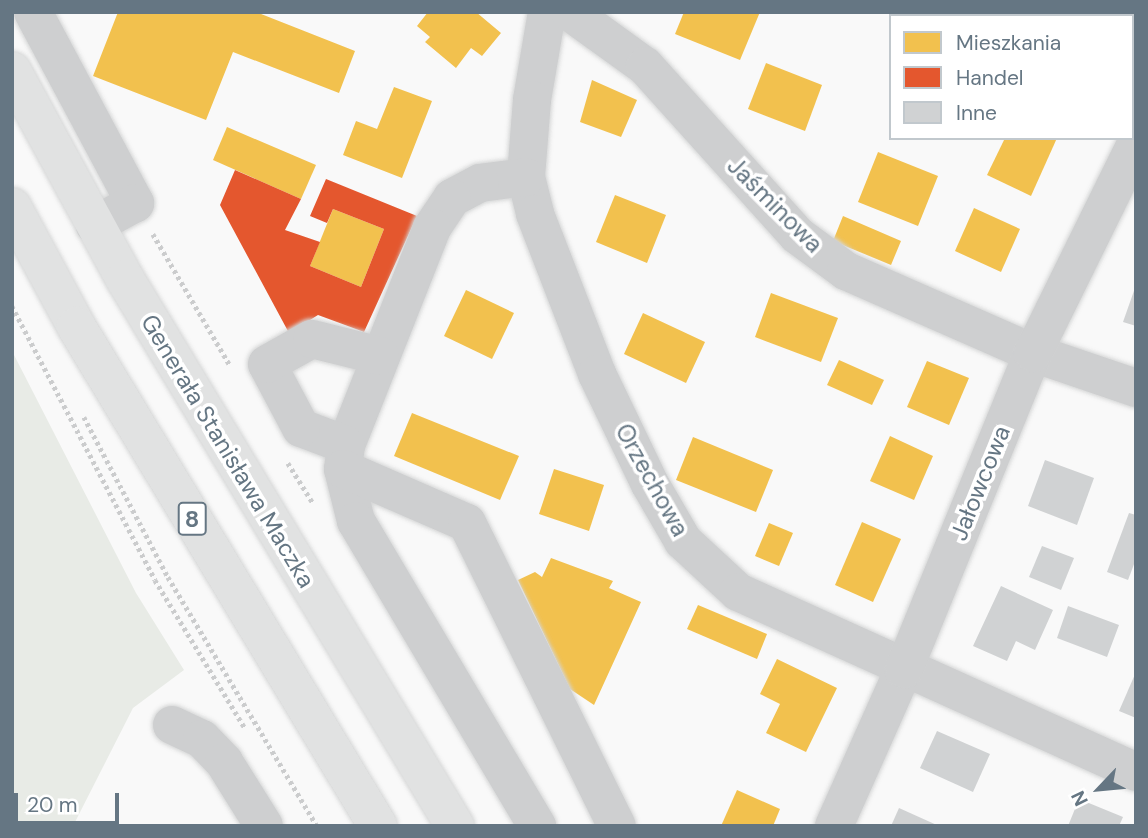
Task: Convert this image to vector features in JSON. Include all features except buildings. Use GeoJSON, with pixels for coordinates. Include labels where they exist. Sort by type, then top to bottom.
{"type":"FeatureCollection","features":[{"type":"Feature","properties":{"kind":"highway","name":"Generała Stanisława Maczka"},"geometry":{"type":"LineString","coordinates":[[12,71],[95,225],[455,826]]}},
{"type":"Feature","properties":{"kind":"highway","name":"8"},"geometry":{"type":"LineString","coordinates":[[12,207],[76,326],[378,826]]}},
{"type":"Feature","properties":{"kind":"street"},"geometry":{"type":"LineString","coordinates":[[33,12],[135,203],[95,225]]}},
{"type":"Feature","properties":{"kind":"street","name":"Orzechowa"},"geometry":{"type":"LineString","coordinates":[[547,12],[532,100],[526,177],[548,250],[597,374],[633,451],[684,541],[738,592],[1136,772]]}},
{"type":"Feature","properties":{"kind":"street","name":"Jaśminowa"},"geometry":{"type":"LineString","coordinates":[[570,12],[645,66],[758,193],[817,251],[846,271],[1033,353],[1136,388]]}},
{"type":"Feature","properties":{"kind":"street","name":"Jałowcowa"},"geometry":{"type":"LineString","coordinates":[[834,826],[904,669],[1033,353],[1136,144]]}},
{"type":"Feature","properties":{"kind":"street"},"geometry":{"type":"LineString","coordinates":[[526,177],[481,183],[452,198],[432,228],[380,356],[345,457],[356,521],[537,826]]}},
{"type":"Feature","properties":{"kind":"street"},"geometry":{"type":"LineString","coordinates":[[380,356],[312,339],[267,364],[301,428],[345,457],[467,523],[617,826]]}},
{"type":"Feature","properties":{"kind":"street"},"geometry":{"type":"LineString","coordinates":[[172,724],[202,738],[224,762],[264,826]]}},
{"type":"Feature","properties":{"kind":"path"},"geometry":{"type":"LineString","coordinates":[[12,306],[155,580],[249,735]]}},
{"type":"Feature","properties":{"kind":"path"},"geometry":{"type":"LineString","coordinates":[[77,404],[168,577],[317,826]]}},
{"type":"Feature","properties":{"kind":"shaded area"},"geometry":{"type":"Polygon","coordinates":[[[12,351],[136,593],[184,670],[133,708],[73,826],[12,826],[12,351]]]}}]}
